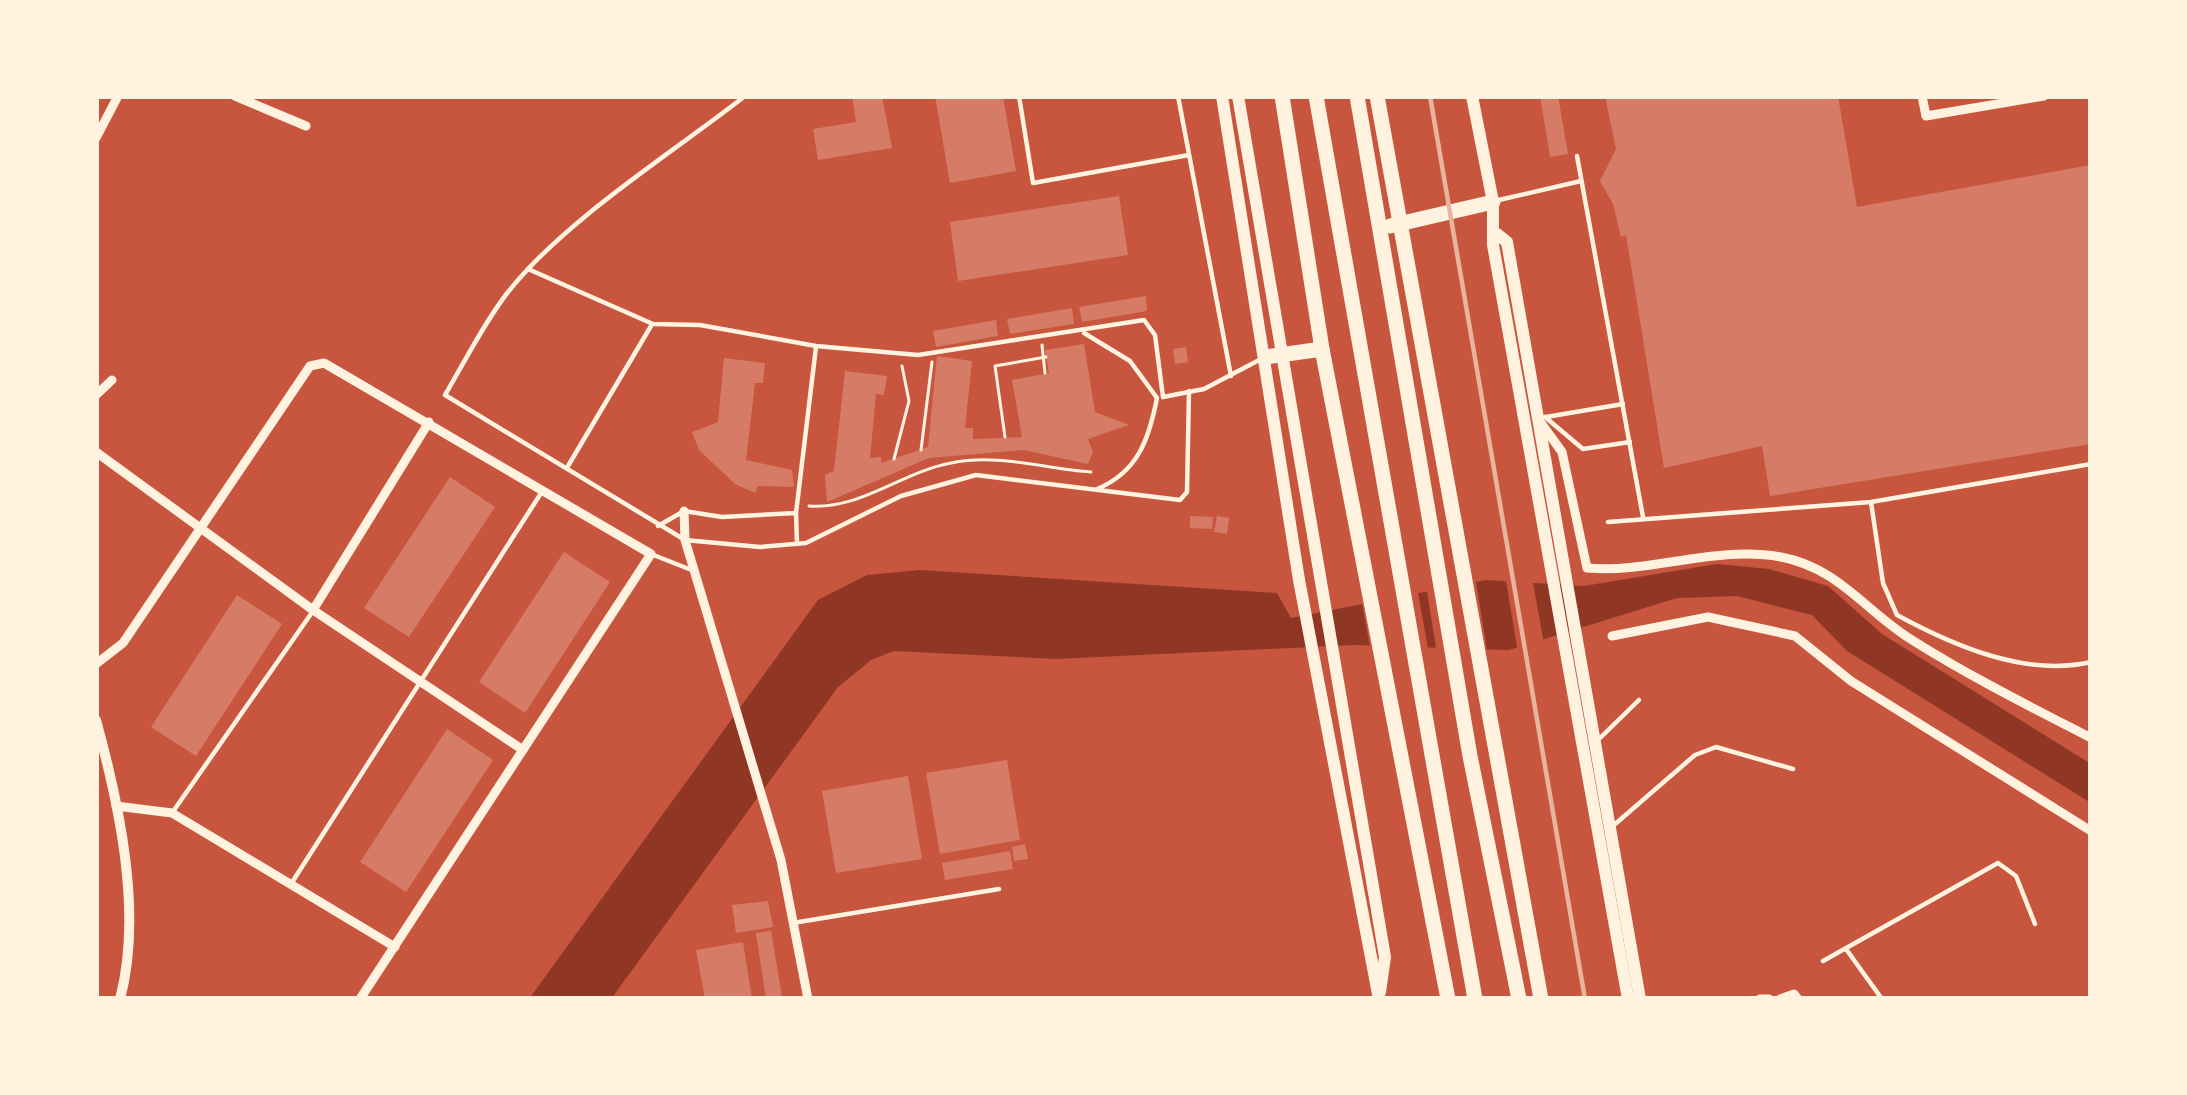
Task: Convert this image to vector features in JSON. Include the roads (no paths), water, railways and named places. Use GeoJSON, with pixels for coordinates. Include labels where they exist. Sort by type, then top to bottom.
{"type":"FeatureCollection","features":[{"type":"Feature","properties":{"kind":"highway"},"geometry":{"type":"LineString","coordinates":[[1282,96],[1322,350],[1449,999]]}},
{"type":"Feature","properties":{"kind":"highway"},"geometry":{"type":"LineString","coordinates":[[1316,96],[1475,999]]}},
{"type":"Feature","properties":{"kind":"highway"},"geometry":{"type":"LineString","coordinates":[[1357,96],[1470,756],[1519,999]]}},
{"type":"Feature","properties":{"kind":"highway"},"geometry":{"type":"LineString","coordinates":[[1377,96],[1541,999]]}},
{"type":"Feature","properties":{"kind":"highway"},"geometry":{"type":"LineString","coordinates":[[1380,228],[1493,202]]}},
{"type":"Feature","properties":{"kind":"highway"},"geometry":{"type":"LineString","coordinates":[[1275,356],[1322,350]]}},
{"type":"Feature","properties":{"kind":"highway"},"geometry":{"type":"LineString","coordinates":[[1449,999],[1468,953]]}},
{"type":"Feature","properties":{"kind":"main road"},"geometry":{"type":"LineString","coordinates":[[1222,96],[1354,777],[1384,957],[1379,999]]}},
{"type":"Feature","properties":{"kind":"main road"},"geometry":{"type":"LineString","coordinates":[[1238,96],[1275,356],[1299,580],[1379,999]]}},
{"type":"Feature","properties":{"kind":"main road"},"geometry":{"type":"LineString","coordinates":[[1472,96],[1493,202],[1497,234],[1493,245],[1584,718],[1628,999]]}},
{"type":"Feature","properties":{"kind":"main road"},"geometry":{"type":"LineString","coordinates":[[1497,234],[1508,242],[1541,418],[1551,534]]}},
{"type":"Feature","properties":{"kind":"main road"},"geometry":{"type":"LineString","coordinates":[[1584,718],[1594,741],[1640,999]]}},
{"type":"Feature","properties":{"kind":"street"},"geometry":{"type":"LineString","coordinates":[[96,138],[118,96]]}},
{"type":"Feature","properties":{"kind":"street"},"geometry":{"type":"LineString","coordinates":[[235,96],[306,126]]}},
{"type":"Feature","properties":{"kind":"street"},"geometry":{"type":"LineString","coordinates":[[1922,96],[1926,116],[2044,96]]}},
{"type":"Feature","properties":{"kind":"street"},"geometry":{"type":"LineString","coordinates":[[96,664],[123,643],[310,366],[324,363],[651,554],[360,999]]}},
{"type":"Feature","properties":{"kind":"street"},"geometry":{"type":"LineString","coordinates":[[96,395],[112,380]]}},
{"type":"Feature","properties":{"kind":"street"},"geometry":{"type":"LineString","coordinates":[[1541,418],[1562,452],[1587,568],[1724,553],[1780,557],[1814,566],[1840,580],[1913,641],[2091,738]]}},
{"type":"Feature","properties":{"kind":"street"},"geometry":{"type":"LineString","coordinates":[[314,610],[429,422]]}},
{"type":"Feature","properties":{"kind":"street"},"geometry":{"type":"LineString","coordinates":[[96,452],[314,610],[524,749]]}},
{"type":"Feature","properties":{"kind":"street"},"geometry":{"type":"LineString","coordinates":[[683,512],[685,540],[781,860],[808,999]]}},
{"type":"Feature","properties":{"kind":"street"},"geometry":{"type":"LineString","coordinates":[[1612,636],[1708,617],[1741,620],[1795,636],[1851,681],[2091,831]]}},
{"type":"Feature","properties":{"kind":"street"},"geometry":{"type":"LineString","coordinates":[[96,720],[116,806],[129,942],[120,999]]}},
{"type":"Feature","properties":{"kind":"street"},"geometry":{"type":"LineString","coordinates":[[2078,731],[2091,726]]}},
{"type":"Feature","properties":{"kind":"street"},"geometry":{"type":"LineString","coordinates":[[116,806],[172,813],[395,947]]}},
{"type":"Feature","properties":{"kind":"street"},"geometry":{"type":"LineString","coordinates":[[1780,999],[1794,994],[1798,999]]}},
{"type":"Feature","properties":{"kind":"lane"},"geometry":{"type":"LineString","coordinates":[[745,96],[557,240],[506,295],[445,395],[685,540],[760,547],[797,544],[901,496],[958,479],[1017,478],[1180,500],[1186,492],[1190,392]]}},
{"type":"Feature","properties":{"kind":"lane"},"geometry":{"type":"LineString","coordinates":[[1019,96],[1033,183],[1189,155]]}},
{"type":"Feature","properties":{"kind":"lane"},"geometry":{"type":"LineString","coordinates":[[1178,96],[1231,376]]}},
{"type":"Feature","properties":{"kind":"lane"},"geometry":{"type":"LineString","coordinates":[[1576,156],[1643,518]]}},
{"type":"Feature","properties":{"kind":"lane"},"geometry":{"type":"LineString","coordinates":[[1493,202],[1581,181]]}},
{"type":"Feature","properties":{"kind":"lane"},"geometry":{"type":"LineString","coordinates":[[528,269],[652,324],[700,325],[816,346],[896,353],[933,354],[1144,320],[1152,323],[1160,398],[1134,463],[1123,477],[1096,489]]}},
{"type":"Feature","properties":{"kind":"lane"},"geometry":{"type":"LineString","coordinates":[[568,466],[652,324]]}},
{"type":"Feature","properties":{"kind":"lane"},"geometry":{"type":"LineString","coordinates":[[1084,333],[1130,361],[1160,398]]}},
{"type":"Feature","properties":{"kind":"lane"},"geometry":{"type":"LineString","coordinates":[[797,544],[796,513],[816,346]]}},
{"type":"Feature","properties":{"kind":"lane"},"geometry":{"type":"LineString","coordinates":[[1160,398],[1190,392],[1275,356]]}},
{"type":"Feature","properties":{"kind":"lane"},"geometry":{"type":"LineString","coordinates":[[1541,418],[1623,404]]}},
{"type":"Feature","properties":{"kind":"lane"},"geometry":{"type":"LineString","coordinates":[[1541,418],[1582,449],[1630,442]]}},
{"type":"Feature","properties":{"kind":"lane"},"geometry":{"type":"LineString","coordinates":[[1608,522],[1870,502],[2091,464]]}},
{"type":"Feature","properties":{"kind":"lane"},"geometry":{"type":"LineString","coordinates":[[291,885],[424,684],[542,490]]}},
{"type":"Feature","properties":{"kind":"lane"},"geometry":{"type":"LineString","coordinates":[[1870,502],[1883,583],[1897,615],[1993,657],[2067,668],[2091,662]]}},
{"type":"Feature","properties":{"kind":"lane"},"geometry":{"type":"LineString","coordinates":[[658,526],[683,512],[722,517],[796,513]]}},
{"type":"Feature","properties":{"kind":"lane"},"geometry":{"type":"LineString","coordinates":[[651,554],[695,571]]}},
{"type":"Feature","properties":{"kind":"lane"},"geometry":{"type":"LineString","coordinates":[[172,813],[314,610]]}},
{"type":"Feature","properties":{"kind":"lane"},"geometry":{"type":"LineString","coordinates":[[1594,741],[1611,731],[1640,700]]}},
{"type":"Feature","properties":{"kind":"lane"},"geometry":{"type":"LineString","coordinates":[[1610,829],[1680,766],[1716,746],[1792,769]]}},
{"type":"Feature","properties":{"kind":"lane"},"geometry":{"type":"LineString","coordinates":[[1823,961],[1998,863],[2016,876],[2035,924]]}},
{"type":"Feature","properties":{"kind":"lane"},"geometry":{"type":"LineString","coordinates":[[793,923],[999,889]]}},
{"type":"Feature","properties":{"kind":"lane"},"geometry":{"type":"LineString","coordinates":[[1846,949],[1882,999]]}},
{"type":"Feature","properties":{"kind":"railway"},"geometry":{"type":"LineString","coordinates":[[1430,96],[1585,999]]}}]}
